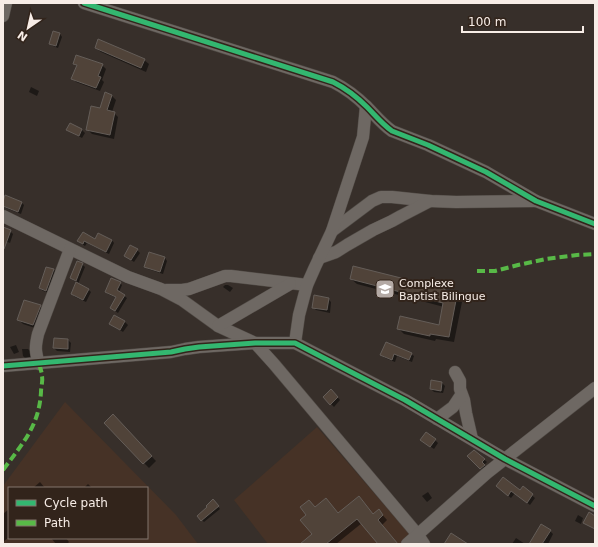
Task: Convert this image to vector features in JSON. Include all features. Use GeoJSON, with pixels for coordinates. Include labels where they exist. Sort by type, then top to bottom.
{"type":"FeatureCollection","features":[{"type":"Feature","properties":{"kind":"street"},"geometry":{"type":"LineString","coordinates":[[3,16],[6,3]]}},
{"type":"Feature","properties":{"kind":"street"},"geometry":{"type":"LineString","coordinates":[[84,3],[340,85],[366,106],[392,131],[428,144],[486,172],[536,201],[595,224]]}},
{"type":"Feature","properties":{"kind":"street"},"geometry":{"type":"LineString","coordinates":[[295,344],[307,285],[332,230],[362,137],[366,106]]}},
{"type":"Feature","properties":{"kind":"street"},"geometry":{"type":"LineString","coordinates":[[362,137],[382,122]]}},
{"type":"Feature","properties":{"kind":"street"},"geometry":{"type":"LineString","coordinates":[[332,230],[372,201],[381,197],[456,202],[536,201]]}},
{"type":"Feature","properties":{"kind":"street"},"geometry":{"type":"LineString","coordinates":[[319,258],[336,252],[373,230],[430,201]]}},
{"type":"Feature","properties":{"kind":"street"},"geometry":{"type":"LineString","coordinates":[[3,216],[128,277],[161,290],[189,305],[218,326],[255,343],[421,540]]}},
{"type":"Feature","properties":{"kind":"street"},"geometry":{"type":"LineString","coordinates":[[39,364],[35,352],[38,334],[70,249]]}},
{"type":"Feature","properties":{"kind":"street"},"geometry":{"type":"LineString","coordinates":[[161,290],[182,290],[225,276],[307,285]]}},
{"type":"Feature","properties":{"kind":"street"},"geometry":{"type":"LineString","coordinates":[[218,326],[290,284]]}},
{"type":"Feature","properties":{"kind":"street"},"geometry":{"type":"LineString","coordinates":[[3,366],[171,352],[199,347],[255,343],[295,344],[405,400],[505,459],[595,506]]}},
{"type":"Feature","properties":{"kind":"street"},"geometry":{"type":"LineString","coordinates":[[455,372],[460,381],[460,389],[464,400],[472,439]]}},
{"type":"Feature","properties":{"kind":"street"},"geometry":{"type":"LineString","coordinates":[[407,544],[421,540],[481,478],[595,388]]}},
{"type":"Feature","properties":{"kind":"street"},"geometry":{"type":"LineString","coordinates":[[437,419],[453,407],[462,396]]}},
{"type":"Feature","properties":{"kind":"shaded area"},"geometry":{"type":"Polygon","coordinates":[[[65,402],[176,515],[198,544],[3,544],[3,486],[65,402]]]}},
{"type":"Feature","properties":{"kind":"shaded area"},"geometry":{"type":"Polygon","coordinates":[[[317,427],[412,537],[403,544],[268,544],[234,500],[317,427]]]}},
{"type":"Feature","properties":{"kind":"building"},"geometry":{"type":"Polygon","coordinates":[[[53,31],[60,33],[56,46],[49,44],[53,31]]]}},
{"type":"Feature","properties":{"kind":"building"},"geometry":{"type":"Polygon","coordinates":[[[98,39],[145,59],[141,68],[95,48],[98,39]]]}},
{"type":"Feature","properties":{"kind":"building"},"geometry":{"type":"Polygon","coordinates":[[[76,55],[103,64],[98,76],[101,77],[96,88],[71,79],[77,65],[73,64],[76,55]]]}},
{"type":"Feature","properties":{"kind":"building"},"geometry":{"type":"Polygon","coordinates":[[[105,92],[112,95],[107,110],[115,112],[110,135],[86,130],[91,106],[100,108],[105,92]]]}},
{"type":"Feature","properties":{"kind":"building"},"geometry":{"type":"Polygon","coordinates":[[[70,123],[82,129],[79,136],[66,130],[70,123]]]}},
{"type":"Feature","properties":{"kind":"building"},"geometry":{"type":"Polygon","coordinates":[[[5,195],[22,202],[18,212],[3,206],[5,195]]]}},
{"type":"Feature","properties":{"kind":"building"},"geometry":{"type":"Polygon","coordinates":[[[3,227],[11,230],[4,249],[3,249],[3,227]]]}},
{"type":"Feature","properties":{"kind":"building"},"geometry":{"type":"Polygon","coordinates":[[[83,232],[95,239],[98,233],[112,240],[106,252],[84,241],[83,244],[77,241],[83,232]]]}},
{"type":"Feature","properties":{"kind":"building"},"geometry":{"type":"Polygon","coordinates":[[[130,245],[138,249],[131,260],[124,256],[130,245]]]}},
{"type":"Feature","properties":{"kind":"building"},"geometry":{"type":"Polygon","coordinates":[[[149,252],[165,257],[160,272],[144,267],[149,252]]]}},
{"type":"Feature","properties":{"kind":"building"},"geometry":{"type":"Polygon","coordinates":[[[77,261],[83,263],[76,281],[70,278],[77,261]]]}},
{"type":"Feature","properties":{"kind":"building"},"geometry":{"type":"Polygon","coordinates":[[[353,266],[445,289],[444,293],[457,295],[449,337],[430,334],[430,336],[397,329],[400,316],[439,325],[443,303],[350,279],[353,266]]]}},
{"type":"Feature","properties":{"kind":"building"},"geometry":{"type":"Polygon","coordinates":[[[46,267],[54,269],[46,291],[39,288],[46,267]]]}},
{"type":"Feature","properties":{"kind":"building"},"geometry":{"type":"Polygon","coordinates":[[[111,278],[121,282],[117,290],[125,295],[115,311],[110,308],[116,297],[105,292],[111,278]]]}},
{"type":"Feature","properties":{"kind":"building"},"geometry":{"type":"Polygon","coordinates":[[[76,282],[89,289],[83,300],[71,294],[76,282]]]}},
{"type":"Feature","properties":{"kind":"building"},"geometry":{"type":"Polygon","coordinates":[[[314,295],[329,298],[327,310],[312,308],[314,295]]]}},
{"type":"Feature","properties":{"kind":"building"},"geometry":{"type":"Polygon","coordinates":[[[24,300],[41,305],[33,325],[17,320],[24,300]]]}},
{"type":"Feature","properties":{"kind":"building"},"geometry":{"type":"Polygon","coordinates":[[[114,315],[125,321],[120,330],[109,324],[114,315]]]}},
{"type":"Feature","properties":{"kind":"building"},"geometry":{"type":"Polygon","coordinates":[[[54,338],[68,339],[68,349],[53,348],[54,338]]]}},
{"type":"Feature","properties":{"kind":"building"},"geometry":{"type":"Polygon","coordinates":[[[386,342],[412,353],[409,360],[394,354],[392,360],[380,355],[386,342]]]}},
{"type":"Feature","properties":{"kind":"building"},"geometry":{"type":"Polygon","coordinates":[[[431,380],[442,382],[441,391],[430,389],[431,380]]]}},
{"type":"Feature","properties":{"kind":"building"},"geometry":{"type":"Polygon","coordinates":[[[331,389],[338,397],[330,405],[323,397],[331,389]]]}},
{"type":"Feature","properties":{"kind":"building"},"geometry":{"type":"Polygon","coordinates":[[[113,414],[152,456],[143,464],[104,423],[113,414]]]}},
{"type":"Feature","properties":{"kind":"building"},"geometry":{"type":"Polygon","coordinates":[[[426,432],[436,439],[430,447],[420,440],[426,432]]]}},
{"type":"Feature","properties":{"kind":"building"},"geometry":{"type":"Polygon","coordinates":[[[474,450],[485,459],[482,462],[485,465],[480,469],[467,456],[474,450]]]}},
{"type":"Feature","properties":{"kind":"building"},"geometry":{"type":"Polygon","coordinates":[[[503,477],[520,490],[523,486],[533,494],[527,503],[511,491],[508,496],[496,486],[503,477]]]}},
{"type":"Feature","properties":{"kind":"building"},"geometry":{"type":"Polygon","coordinates":[[[359,496],[373,514],[379,509],[383,515],[378,520],[398,544],[378,544],[357,519],[326,544],[300,544],[312,534],[300,520],[306,515],[300,507],[309,500],[315,507],[326,498],[338,513],[359,496]]]}},
{"type":"Feature","properties":{"kind":"building"},"geometry":{"type":"Polygon","coordinates":[[[213,499],[219,506],[201,521],[197,516],[213,499]]]}},
{"type":"Feature","properties":{"kind":"building"},"geometry":{"type":"Polygon","coordinates":[[[589,512],[595,516],[595,529],[583,523],[589,512]]]}},
{"type":"Feature","properties":{"kind":"building"},"geometry":{"type":"Polygon","coordinates":[[[541,524],[551,530],[542,544],[529,544],[541,524]]]}},
{"type":"Feature","properties":{"kind":"building"},"geometry":{"type":"Polygon","coordinates":[[[451,533],[468,544],[444,544],[451,533]]]}},
{"type":"Feature","properties":{"kind":"marked path"},"geometry":{"type":"LineString","coordinates":[[477,271],[495,271],[546,259],[595,254]]}},
{"type":"Feature","properties":{"kind":"marked path"},"geometry":{"type":"LineString","coordinates":[[3,470],[29,434],[37,415],[40,404],[42,380],[42,373],[39,364]]}},
{"type":"Feature","properties":{"kind":"cycle path"},"geometry":{"type":"LineString","coordinates":[[84,3],[333,82],[359,100],[392,131],[428,145],[486,172],[536,201],[595,224]]}},
{"type":"Feature","properties":{"kind":"cycle path"},"geometry":{"type":"LineString","coordinates":[[3,366],[171,352],[199,347],[255,343],[295,343],[405,400],[505,459],[595,506]]}},
{"type":"Feature","properties":{"kind":"place","name":"Complexe Baptist Bilingue"},"geometry":{"type":"Point","coordinates":[385,289]}}]}
